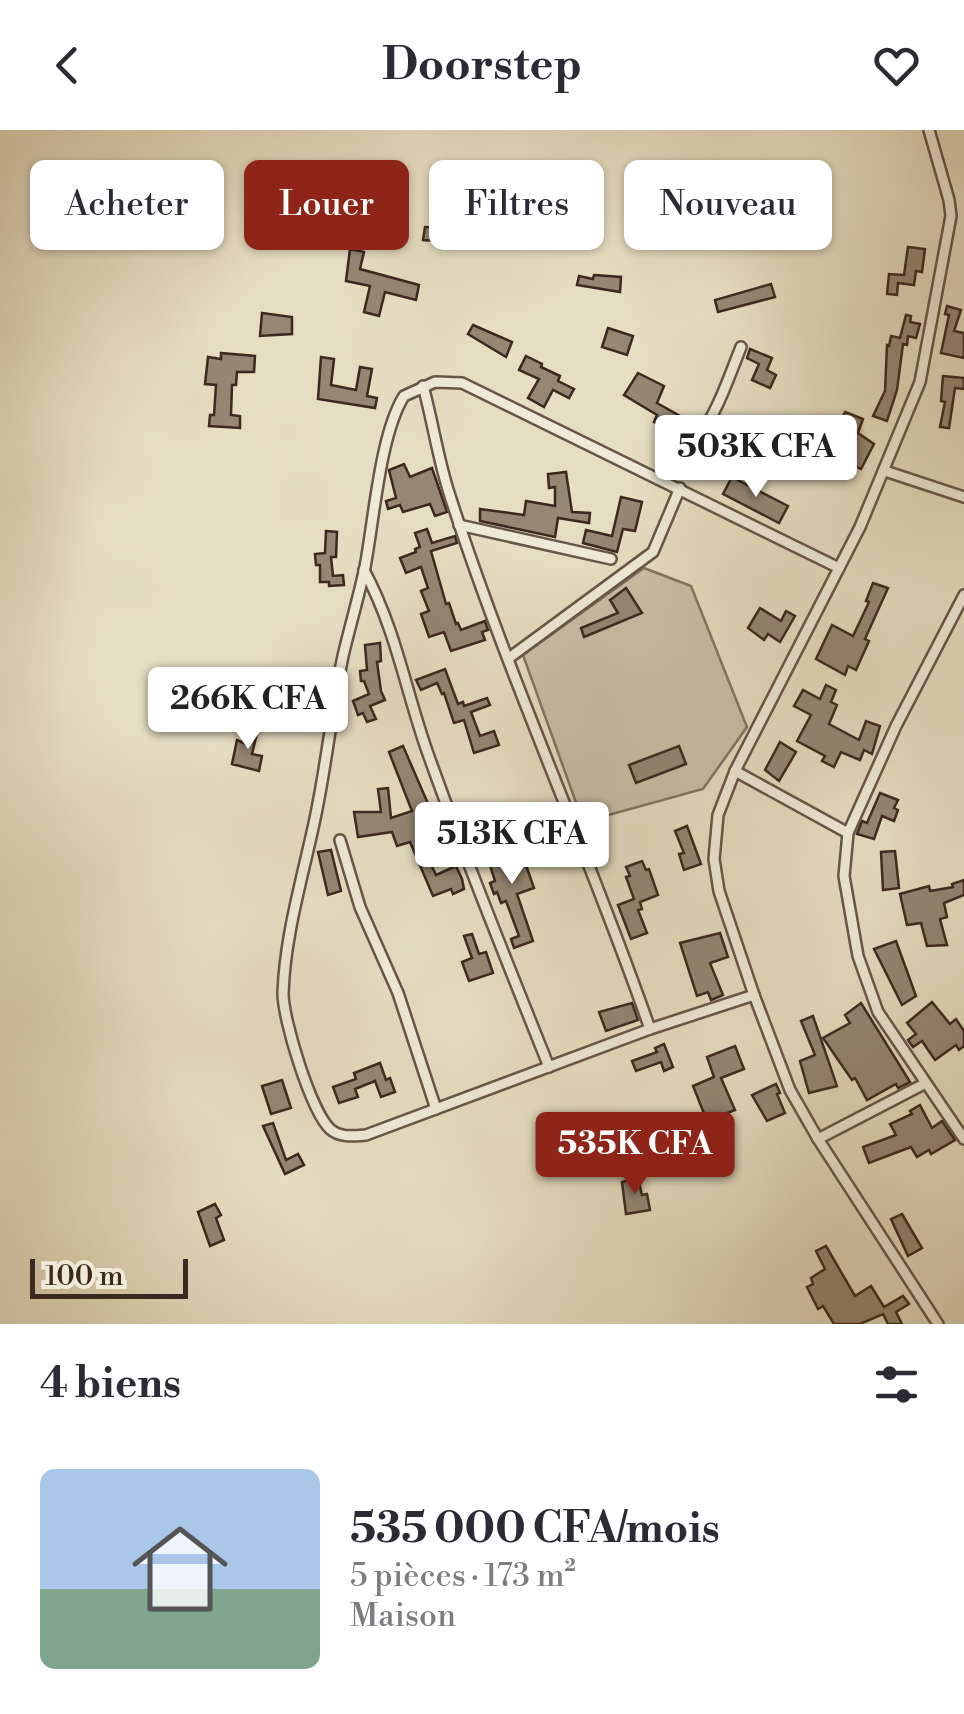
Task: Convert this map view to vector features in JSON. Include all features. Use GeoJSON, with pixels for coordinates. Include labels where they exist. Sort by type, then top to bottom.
{"type":"FeatureCollection","features":[{"type":"Feature","properties":{"kind":"street"},"geometry":{"type":"LineString","coordinates":[[928,130],[950,200],[951,216],[920,382],[885,471],[736,771],[718,814],[714,860],[719,891],[790,1090],[938,1324]]}},
{"type":"Feature","properties":{"kind":"street"},"geometry":{"type":"LineString","coordinates":[[951,216],[964,212]]}},
{"type":"Feature","properties":{"kind":"street"},"geometry":{"type":"LineString","coordinates":[[659,478],[696,444],[720,405],[741,347]]}},
{"type":"Feature","properties":{"kind":"street"},"geometry":{"type":"LineString","coordinates":[[754,995],[650,1029],[366,1135],[340,1135],[324,1121],[284,1011],[292,921],[314,826],[343,656],[398,407],[404,396],[444,380],[462,384],[839,568]]}},
{"type":"Feature","properties":{"kind":"street"},"geometry":{"type":"LineString","coordinates":[[423,386],[459,525],[618,936],[650,1029]]}},
{"type":"Feature","properties":{"kind":"street"},"geometry":{"type":"LineString","coordinates":[[885,471],[964,497]]}},
{"type":"Feature","properties":{"kind":"street"},"geometry":{"type":"LineString","coordinates":[[509,658],[653,552],[680,488]]}},
{"type":"Feature","properties":{"kind":"street"},"geometry":{"type":"LineString","coordinates":[[459,525],[611,559]]}},
{"type":"Feature","properties":{"kind":"street"},"geometry":{"type":"LineString","coordinates":[[364,570],[395,636],[426,746],[476,886],[549,1067]]}},
{"type":"Feature","properties":{"kind":"street"},"geometry":{"type":"LineString","coordinates":[[964,596],[896,726],[848,832],[844,876],[858,956],[878,1012],[964,1139]]}},
{"type":"Feature","properties":{"kind":"street"},"geometry":{"type":"LineString","coordinates":[[736,771],[848,832]]}},
{"type":"Feature","properties":{"kind":"street"},"geometry":{"type":"LineString","coordinates":[[340,840],[360,908],[398,993],[436,1109]]}},
{"type":"Feature","properties":{"kind":"street"},"geometry":{"type":"LineString","coordinates":[[818,1139],[924,1084]]}},
{"type":"Feature","properties":{"kind":"shaded area"},"geometry":{"type":"Polygon","coordinates":[[[644,568],[691,586],[747,727],[703,789],[583,822],[523,655],[644,568]]]}},
{"type":"Feature","properties":{"kind":"building"},"geometry":{"type":"Polygon","coordinates":[[[425,227],[429,227],[429,240],[423,240],[425,227]]]}},
{"type":"Feature","properties":{"kind":"building"},"geometry":{"type":"Polygon","coordinates":[[[908,247],[925,249],[922,272],[916,271],[914,285],[898,283],[897,295],[887,294],[889,274],[904,275],[908,247]]]}},
{"type":"Feature","properties":{"kind":"building"},"geometry":{"type":"Polygon","coordinates":[[[350,250],[355,250],[364,252],[360,269],[419,285],[416,300],[385,292],[379,316],[364,312],[370,286],[346,281],[350,250]]]}},
{"type":"Feature","properties":{"kind":"building"},"geometry":{"type":"Polygon","coordinates":[[[594,275],[621,277],[620,292],[577,285],[579,276],[593,279],[594,275]]]}},
{"type":"Feature","properties":{"kind":"building"},"geometry":{"type":"Polygon","coordinates":[[[771,284],[775,297],[718,312],[715,300],[771,284]]]}},
{"type":"Feature","properties":{"kind":"building"},"geometry":{"type":"Polygon","coordinates":[[[947,306],[961,310],[954,331],[964,333],[964,358],[941,353],[949,315],[945,314],[947,306]]]}},
{"type":"Feature","properties":{"kind":"building"},"geometry":{"type":"Polygon","coordinates":[[[262,313],[292,317],[292,334],[260,336],[262,313]]]}},
{"type":"Feature","properties":{"kind":"building"},"geometry":{"type":"Polygon","coordinates":[[[906,315],[911,316],[910,322],[920,324],[916,338],[908,336],[907,345],[903,344],[897,390],[887,421],[873,416],[885,391],[887,345],[891,336],[900,338],[906,315]]]}},
{"type":"Feature","properties":{"kind":"building"},"geometry":{"type":"Polygon","coordinates":[[[473,325],[512,342],[506,357],[468,334],[473,325]]]}},
{"type":"Feature","properties":{"kind":"building"},"geometry":{"type":"Polygon","coordinates":[[[608,328],[633,336],[627,355],[602,347],[608,328]]]}},
{"type":"Feature","properties":{"kind":"building"},"geometry":{"type":"Polygon","coordinates":[[[750,349],[772,358],[767,370],[776,375],[770,388],[752,380],[759,364],[747,358],[750,349]]]}},
{"type":"Feature","properties":{"kind":"building"},"geometry":{"type":"Polygon","coordinates":[[[221,353],[255,356],[254,372],[237,372],[236,385],[232,385],[231,415],[240,416],[240,428],[209,426],[210,415],[214,415],[216,385],[205,384],[208,357],[221,359],[221,353]]]}},
{"type":"Feature","properties":{"kind":"building"},"geometry":{"type":"Polygon","coordinates":[[[526,356],[574,389],[569,398],[553,390],[544,407],[528,398],[539,379],[519,370],[526,356]]]}},
{"type":"Feature","properties":{"kind":"building"},"geometry":{"type":"Polygon","coordinates":[[[321,357],[334,359],[331,385],[356,390],[360,367],[372,369],[367,396],[377,398],[375,408],[318,399],[321,357]]]}},
{"type":"Feature","properties":{"kind":"building"},"geometry":{"type":"Polygon","coordinates":[[[638,373],[664,386],[657,403],[680,416],[671,431],[654,422],[657,415],[624,395],[638,373]]]}},
{"type":"Feature","properties":{"kind":"building"},"geometry":{"type":"Polygon","coordinates":[[[943,376],[964,378],[964,389],[955,388],[949,428],[940,427],[945,402],[941,401],[943,376]]]}},
{"type":"Feature","properties":{"kind":"building"},"geometry":{"type":"Polygon","coordinates":[[[845,412],[863,419],[858,433],[874,444],[861,469],[811,444],[820,425],[836,433],[845,412]]]}},
{"type":"Feature","properties":{"kind":"building"},"geometry":{"type":"Polygon","coordinates":[[[404,464],[410,477],[432,468],[447,512],[435,516],[430,504],[403,512],[400,505],[388,509],[386,501],[396,498],[389,470],[404,464]]]}},
{"type":"Feature","properties":{"kind":"building"},"geometry":{"type":"Polygon","coordinates":[[[566,472],[572,512],[590,513],[589,523],[558,518],[555,537],[480,521],[480,509],[524,515],[526,501],[555,506],[555,487],[549,488],[548,474],[566,472]]]}},
{"type":"Feature","properties":{"kind":"building"},"geometry":{"type":"Polygon","coordinates":[[[732,477],[788,506],[779,523],[723,494],[732,477]]]}},
{"type":"Feature","properties":{"kind":"building"},"geometry":{"type":"Polygon","coordinates":[[[621,497],[642,502],[635,531],[623,529],[617,552],[583,543],[586,530],[612,536],[621,497]]]}},
{"type":"Feature","properties":{"kind":"building"},"geometry":{"type":"Polygon","coordinates":[[[427,529],[432,543],[455,536],[457,543],[431,551],[446,604],[449,603],[461,630],[485,621],[485,640],[451,651],[444,632],[429,637],[421,614],[429,611],[421,591],[428,588],[421,567],[406,573],[400,558],[416,552],[420,547],[415,533],[427,529]]]}},
{"type":"Feature","properties":{"kind":"building"},"geometry":{"type":"Polygon","coordinates":[[[326,531],[337,532],[336,557],[331,557],[333,576],[343,575],[344,585],[320,582],[315,554],[325,553],[326,531]]]}},
{"type":"Feature","properties":{"kind":"building"},"geometry":{"type":"Polygon","coordinates":[[[873,583],[888,588],[856,670],[848,666],[845,675],[816,659],[832,625],[853,636],[873,583]]]}},
{"type":"Feature","properties":{"kind":"building"},"geometry":{"type":"Polygon","coordinates":[[[626,588],[642,613],[584,637],[581,628],[618,613],[610,600],[626,588]]]}},
{"type":"Feature","properties":{"kind":"building"},"geometry":{"type":"Polygon","coordinates":[[[760,608],[781,621],[786,611],[795,616],[780,642],[768,634],[764,640],[748,628],[760,608]]]}},
{"type":"Feature","properties":{"kind":"building"},"geometry":{"type":"Polygon","coordinates":[[[380,643],[381,661],[377,662],[385,700],[370,706],[376,719],[367,722],[363,713],[358,715],[353,701],[369,694],[360,671],[367,670],[365,645],[380,643]]]}},
{"type":"Feature","properties":{"kind":"building"},"geometry":{"type":"Polygon","coordinates":[[[445,669],[458,704],[463,702],[464,706],[487,698],[490,705],[471,712],[480,736],[494,731],[499,745],[474,753],[464,720],[454,723],[437,683],[421,690],[416,680],[445,669]]]}},
{"type":"Feature","properties":{"kind":"building"},"geometry":{"type":"Polygon","coordinates":[[[826,685],[836,690],[831,702],[837,705],[829,724],[859,740],[866,721],[880,726],[872,754],[864,750],[860,760],[841,752],[834,767],[822,761],[825,756],[797,741],[811,715],[794,706],[803,690],[820,699],[826,685]]]}},
{"type":"Feature","properties":{"kind":"building"},"geometry":{"type":"Polygon","coordinates":[[[252,723],[259,725],[252,754],[262,756],[259,771],[232,764],[237,740],[246,744],[252,723]]]}},
{"type":"Feature","properties":{"kind":"building"},"geometry":{"type":"Polygon","coordinates":[[[780,742],[796,752],[779,781],[765,770],[780,742]]]}},
{"type":"Feature","properties":{"kind":"building"},"geometry":{"type":"Polygon","coordinates":[[[403,746],[439,829],[421,836],[428,858],[436,875],[456,866],[462,879],[464,889],[453,894],[451,889],[433,896],[410,842],[397,846],[392,832],[358,837],[354,812],[381,812],[378,789],[388,788],[391,818],[412,811],[389,752],[403,746]]]}},
{"type":"Feature","properties":{"kind":"building"},"geometry":{"type":"Polygon","coordinates":[[[679,746],[686,764],[636,783],[629,765],[679,746]]]}},
{"type":"Feature","properties":{"kind":"building"},"geometry":{"type":"Polygon","coordinates":[[[880,793],[898,800],[894,821],[882,816],[874,839],[857,834],[862,821],[867,823],[880,793]]]}},
{"type":"Feature","properties":{"kind":"building"},"geometry":{"type":"Polygon","coordinates":[[[687,826],[701,864],[684,870],[679,854],[684,853],[675,831],[687,826]]]}},
{"type":"Feature","properties":{"kind":"building"},"geometry":{"type":"Polygon","coordinates":[[[519,845],[534,888],[517,894],[533,941],[514,948],[511,939],[519,936],[506,901],[501,903],[497,892],[494,894],[490,883],[495,881],[487,856],[519,845]]]}},
{"type":"Feature","properties":{"kind":"building"},"geometry":{"type":"Polygon","coordinates":[[[331,850],[341,891],[328,895],[318,852],[331,850]]]}},
{"type":"Feature","properties":{"kind":"building"},"geometry":{"type":"Polygon","coordinates":[[[895,851],[899,888],[883,890],[881,852],[895,851]]]}},
{"type":"Feature","properties":{"kind":"building"},"geometry":{"type":"Polygon","coordinates":[[[642,861],[658,895],[640,902],[642,909],[638,910],[647,933],[631,939],[618,905],[634,899],[626,867],[642,861]]]}},
{"type":"Feature","properties":{"kind":"building"},"geometry":{"type":"Polygon","coordinates":[[[964,880],[964,895],[944,903],[947,917],[940,919],[947,945],[927,946],[921,923],[907,925],[900,894],[929,886],[930,891],[953,887],[952,884],[964,880]]]}},
{"type":"Feature","properties":{"kind":"building"},"geometry":{"type":"Polygon","coordinates":[[[720,933],[728,957],[710,963],[723,995],[711,1000],[708,992],[697,996],[680,943],[720,933]]]}},
{"type":"Feature","properties":{"kind":"building"},"geometry":{"type":"Polygon","coordinates":[[[472,934],[479,954],[486,952],[493,973],[469,981],[462,962],[472,958],[464,936],[472,934]]]}},
{"type":"Feature","properties":{"kind":"building"},"geometry":{"type":"Polygon","coordinates":[[[896,941],[916,996],[902,1005],[874,949],[896,941]]]}},
{"type":"Feature","properties":{"kind":"building"},"geometry":{"type":"Polygon","coordinates":[[[932,1002],[950,1024],[956,1019],[964,1031],[964,1046],[959,1050],[956,1045],[935,1060],[922,1041],[913,1047],[908,1040],[916,1034],[907,1023],[932,1002]]]}},
{"type":"Feature","properties":{"kind":"building"},"geometry":{"type":"Polygon","coordinates":[[[632,1003],[638,1020],[606,1031],[599,1012],[632,1003]]]}},
{"type":"Feature","properties":{"kind":"building"},"geometry":{"type":"Polygon","coordinates":[[[861,1003],[910,1082],[898,1088],[896,1084],[867,1100],[823,1038],[850,1023],[845,1015],[861,1003]]]}},
{"type":"Feature","properties":{"kind":"building"},"geometry":{"type":"Polygon","coordinates":[[[813,1016],[837,1086],[809,1093],[800,1061],[815,1055],[801,1021],[813,1016]]]}},
{"type":"Feature","properties":{"kind":"building"},"geometry":{"type":"Polygon","coordinates":[[[664,1044],[673,1067],[664,1071],[661,1062],[636,1071],[632,1061],[657,1052],[655,1048],[664,1044]]]}},
{"type":"Feature","properties":{"kind":"building"},"geometry":{"type":"Polygon","coordinates":[[[735,1046],[744,1069],[721,1078],[735,1110],[707,1121],[693,1086],[714,1077],[707,1057],[735,1046]]]}},
{"type":"Feature","properties":{"kind":"building"},"geometry":{"type":"Polygon","coordinates":[[[380,1063],[395,1092],[381,1097],[375,1081],[355,1089],[358,1097],[339,1103],[333,1087],[356,1079],[354,1073],[380,1063]]]}},
{"type":"Feature","properties":{"kind":"building"},"geometry":{"type":"Polygon","coordinates":[[[282,1080],[291,1108],[271,1114],[262,1086],[282,1080]]]}},
{"type":"Feature","properties":{"kind":"building"},"geometry":{"type":"Polygon","coordinates":[[[776,1084],[785,1113],[767,1121],[752,1095],[776,1084]]]}},
{"type":"Feature","properties":{"kind":"building"},"geometry":{"type":"Polygon","coordinates":[[[920,1105],[932,1128],[942,1121],[955,1140],[931,1154],[929,1150],[917,1157],[911,1147],[869,1163],[863,1147],[896,1135],[890,1124],[912,1114],[910,1111],[920,1105]]]}},
{"type":"Feature","properties":{"kind":"building"},"geometry":{"type":"Polygon","coordinates":[[[273,1123],[286,1160],[298,1154],[304,1165],[285,1174],[263,1126],[273,1123]]]}},
{"type":"Feature","properties":{"kind":"building"},"geometry":{"type":"Polygon","coordinates":[[[638,1178],[650,1210],[626,1214],[622,1182],[638,1178]]]}},
{"type":"Feature","properties":{"kind":"building"},"geometry":{"type":"Polygon","coordinates":[[[215,1204],[221,1215],[216,1218],[224,1240],[210,1246],[198,1212],[215,1204]]]}},
{"type":"Feature","properties":{"kind":"building"},"geometry":{"type":"Polygon","coordinates":[[[902,1214],[922,1248],[908,1256],[891,1219],[902,1214]]]}},
{"type":"Feature","properties":{"kind":"building"},"geometry":{"type":"Polygon","coordinates":[[[826,1246],[855,1296],[871,1286],[884,1307],[903,1296],[909,1304],[896,1312],[902,1324],[888,1324],[883,1314],[860,1324],[834,1324],[823,1306],[818,1309],[807,1287],[813,1284],[811,1278],[825,1269],[816,1251],[826,1246]]]}}]}
